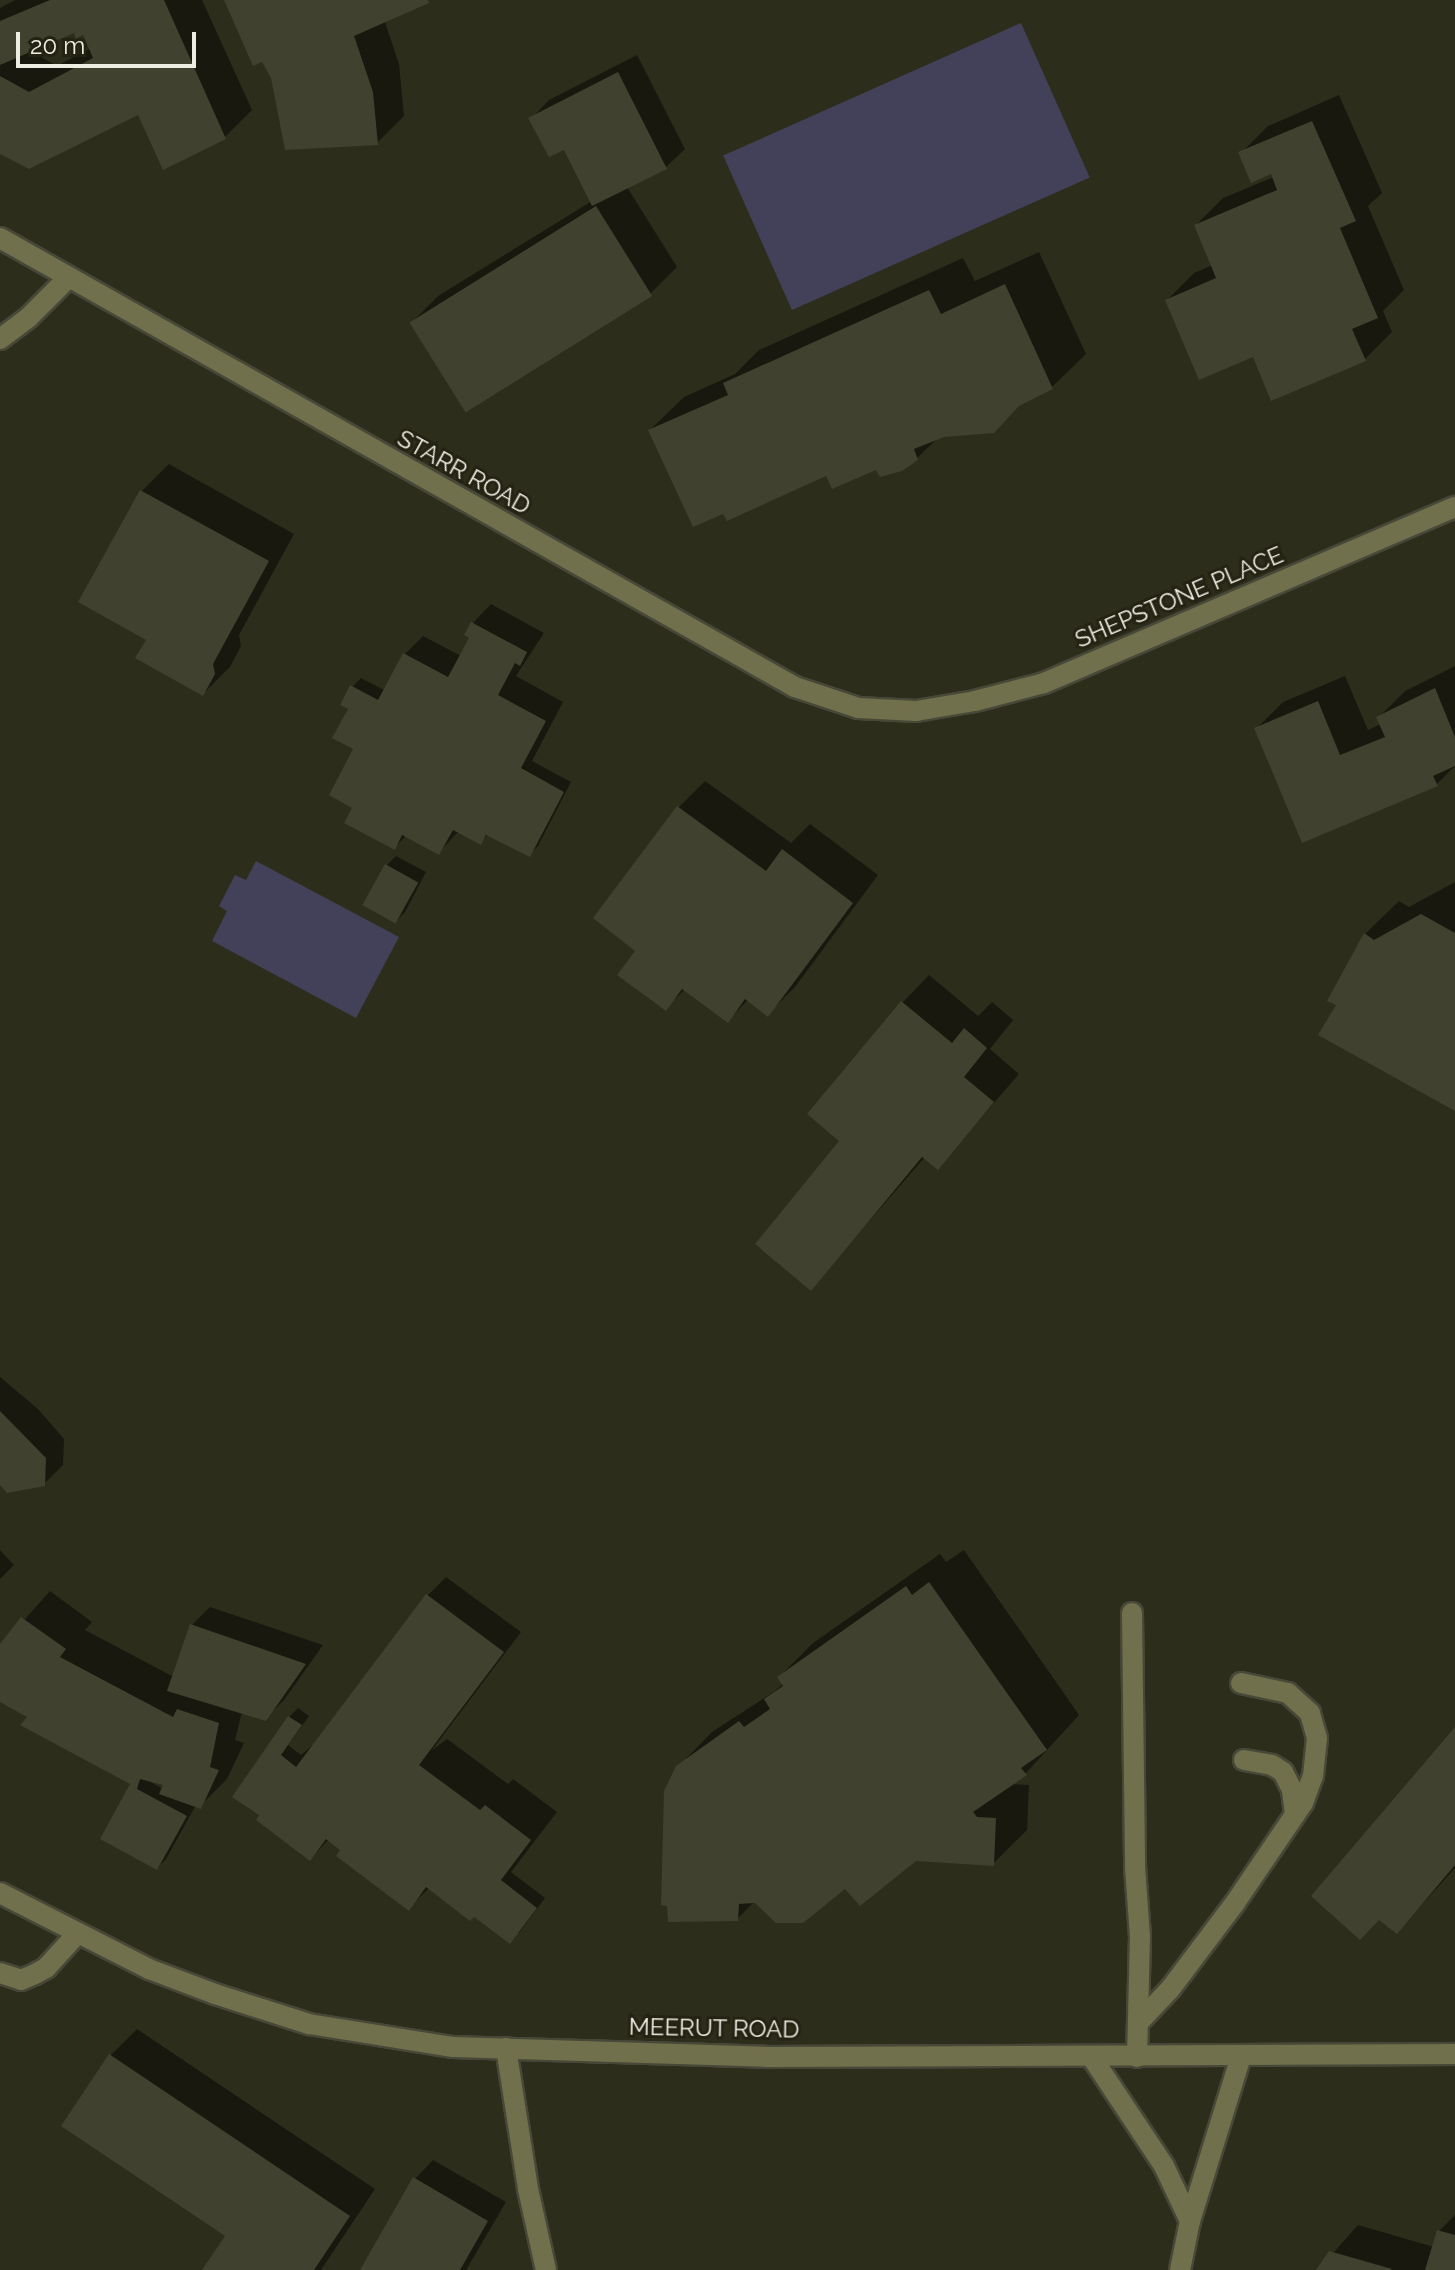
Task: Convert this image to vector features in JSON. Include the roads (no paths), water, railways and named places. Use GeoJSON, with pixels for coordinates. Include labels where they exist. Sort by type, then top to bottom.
{"type":"FeatureCollection","features":[{"type":"Feature","properties":{"kind":"street","name":"STARR ROAD"},"geometry":{"type":"LineString","coordinates":[[0,238],[67,279],[795,687],[858,708],[916,711]]}},
{"type":"Feature","properties":{"kind":"street"},"geometry":{"type":"LineString","coordinates":[[0,339],[28,318],[67,279]]}},
{"type":"Feature","properties":{"kind":"street","name":"SHEPSTONE PLACE"},"geometry":{"type":"LineString","coordinates":[[916,711],[1044,683],[1455,507]]}},
{"type":"Feature","properties":{"kind":"street"},"geometry":{"type":"LineString","coordinates":[[1132,1613],[1135,1867],[1140,1936],[1137,2057]]}},
{"type":"Feature","properties":{"kind":"street"},"geometry":{"type":"LineString","coordinates":[[1139,2022],[1171,1988],[1235,1903],[1295,1815],[1313,1776],[1315,1721],[1300,1700],[1288,1693],[1241,1683]]}},
{"type":"Feature","properties":{"kind":"street"},"geometry":{"type":"LineString","coordinates":[[1244,1760],[1272,1765],[1283,1772],[1292,1790],[1295,1815]]}},
{"type":"Feature","properties":{"kind":"street","name":"MEERUT ROAD"},"geometry":{"type":"LineString","coordinates":[[0,1893],[149,1969],[309,2024],[453,2047],[766,2057],[1455,2054]]}},
{"type":"Feature","properties":{"kind":"street"},"geometry":{"type":"LineString","coordinates":[[0,1973],[21,1980],[35,1974],[46,1968],[78,1933]]}},
{"type":"Feature","properties":{"kind":"street"},"geometry":{"type":"LineString","coordinates":[[506,2048],[528,2189],[546,2270]]}},
{"type":"Feature","properties":{"kind":"street"},"geometry":{"type":"LineString","coordinates":[[1091,2056],[1164,2166],[1190,2221]]}},
{"type":"Feature","properties":{"kind":"street"},"geometry":{"type":"LineString","coordinates":[[1180,2270],[1190,2221],[1241,2056]]}}]}
